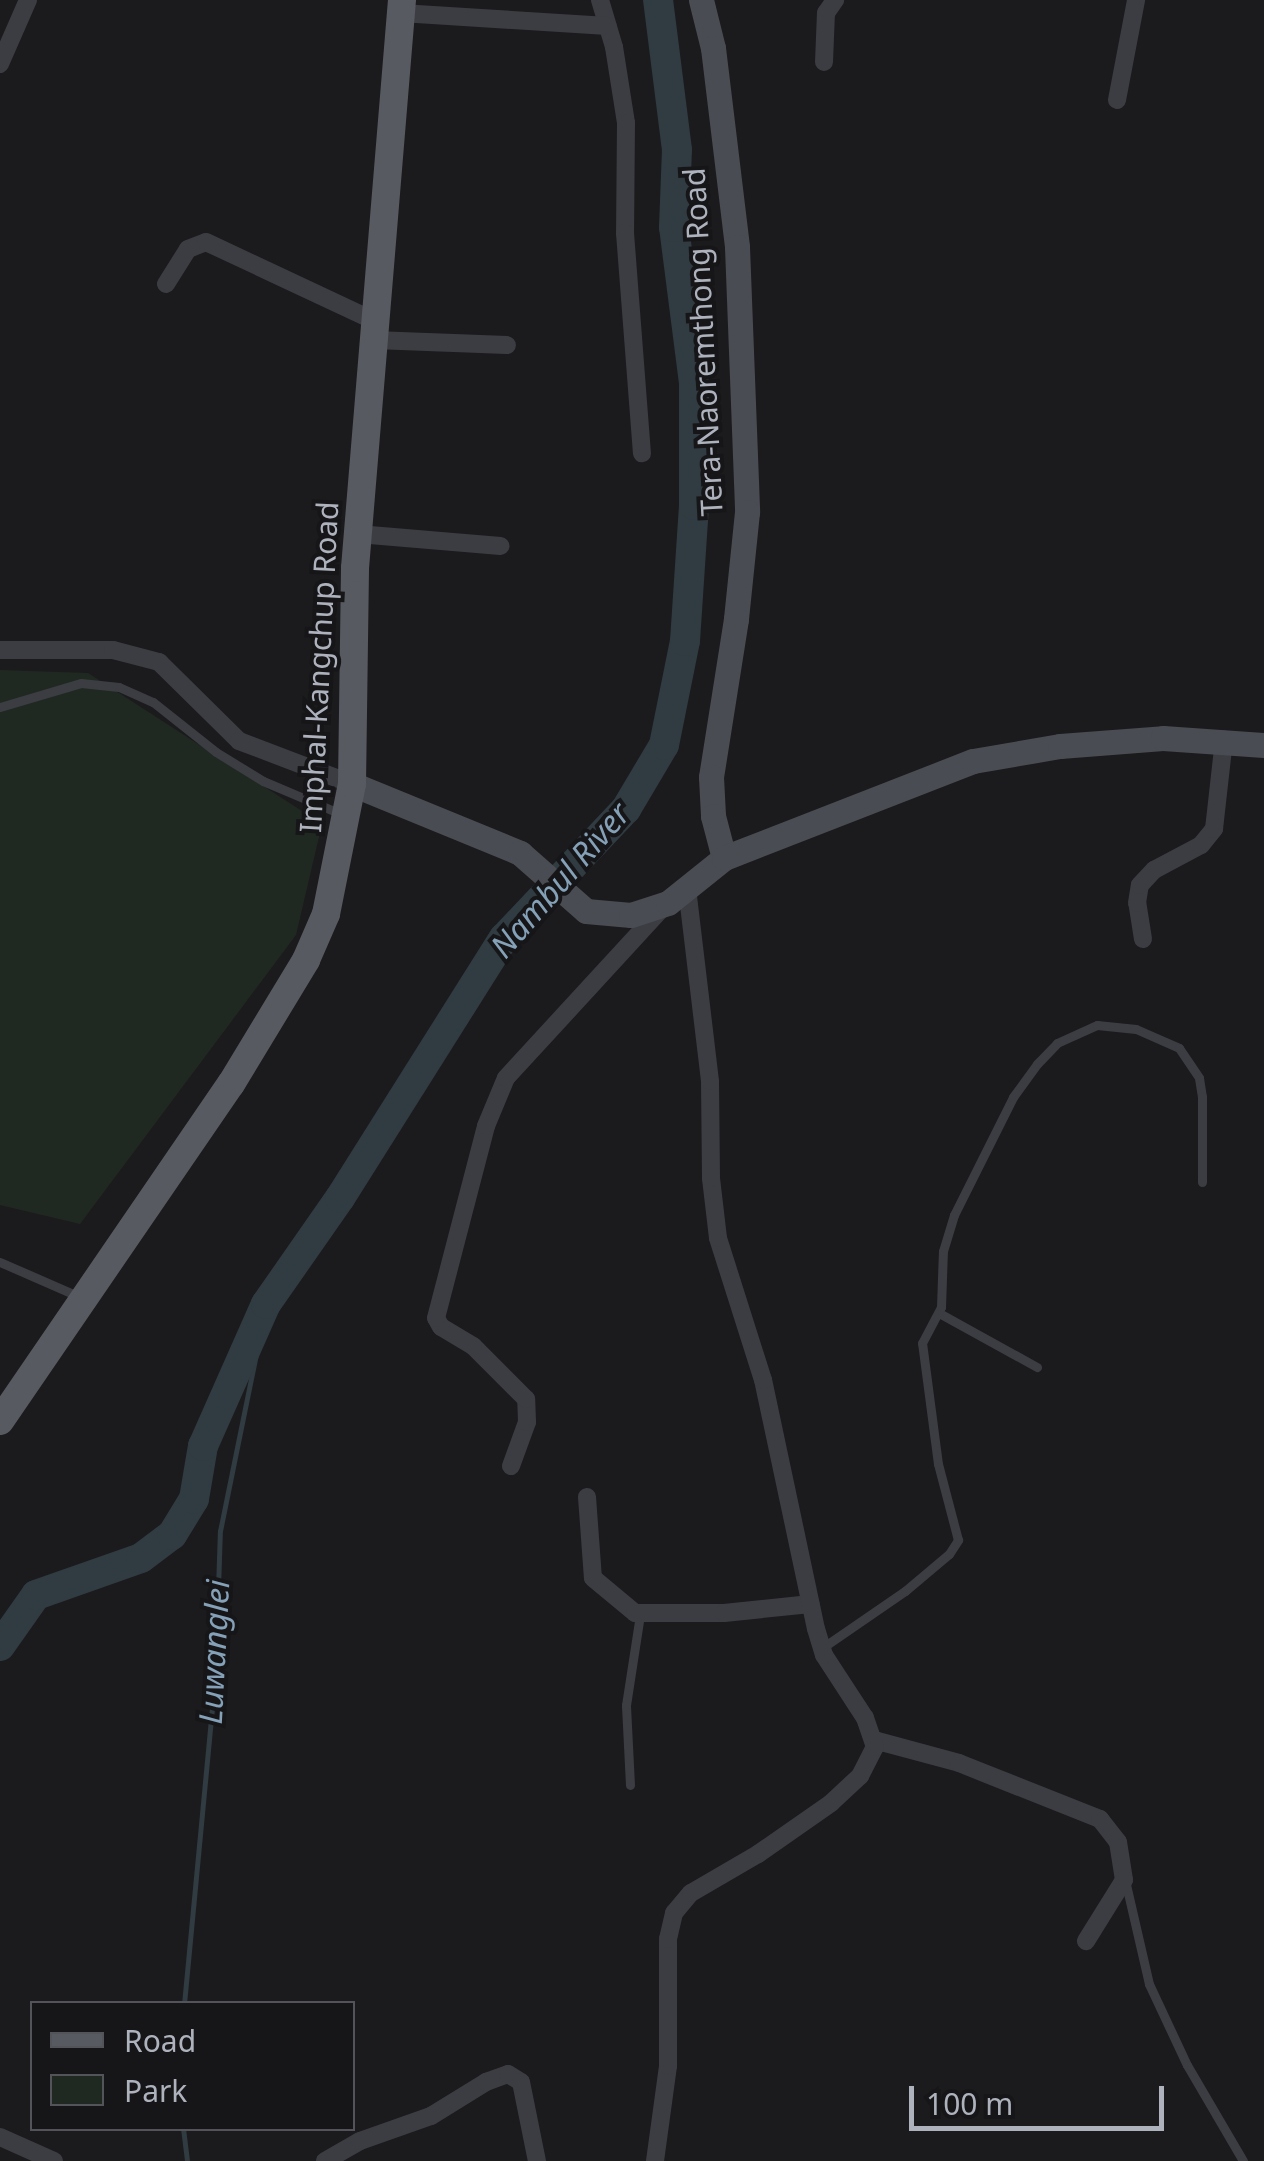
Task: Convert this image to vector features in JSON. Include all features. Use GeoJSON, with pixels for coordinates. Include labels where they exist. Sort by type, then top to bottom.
{"type":"FeatureCollection","features":[{"type":"Feature","properties":{"kind":"main road","name":"Imphal-Kangchup Road"},"geometry":{"type":"LineString","coordinates":[[0,1421],[231,1084],[306,960],[326,914],[352,784],[358,534],[401,7]]}},
{"type":"Feature","properties":{"kind":"street"},"geometry":{"type":"LineString","coordinates":[[0,64],[28,0]]}},
{"type":"Feature","properties":{"kind":"street"},"geometry":{"type":"LineString","coordinates":[[600,0],[626,123],[625,233],[642,453]]}},
{"type":"Feature","properties":{"kind":"street","name":"Tera-Naoremthong Road"},"geometry":{"type":"LineString","coordinates":[[701,0],[713,48],[737,248],[747,493],[736,619],[711,777],[714,816],[724,858]]}},
{"type":"Feature","properties":{"kind":"street"},"geometry":{"type":"LineString","coordinates":[[824,62],[826,13],[834,0]]}},
{"type":"Feature","properties":{"kind":"street"},"geometry":{"type":"LineString","coordinates":[[1117,100],[1136,0]]}},
{"type":"Feature","properties":{"kind":"street"},"geometry":{"type":"LineString","coordinates":[[401,7],[608,26]]}},
{"type":"Feature","properties":{"kind":"street"},"geometry":{"type":"LineString","coordinates":[[166,284],[188,249],[206,242],[375,330],[507,346]]}},
{"type":"Feature","properties":{"kind":"street"},"geometry":{"type":"LineString","coordinates":[[358,534],[500,546]]}},
{"type":"Feature","properties":{"kind":"street"},"geometry":{"type":"LineString","coordinates":[[0,650],[113,650],[160,662],[239,741],[257,752],[352,784],[520,853],[586,911],[630,916],[665,905]]}},
{"type":"Feature","properties":{"kind":"street"},"geometry":{"type":"LineString","coordinates":[[510,1466],[527,1422],[526,1399],[473,1346],[442,1327],[436,1318],[486,1126],[506,1078],[665,905],[724,858],[938,771],[989,757],[1164,738],[1264,745]]}},
{"type":"Feature","properties":{"kind":"street"},"geometry":{"type":"LineString","coordinates":[[1142,938],[1137,903],[1140,885],[1154,870],[1202,844],[1214,829],[1224,740]]}},
{"type":"Feature","properties":{"kind":"street"},"geometry":{"type":"LineString","coordinates":[[655,2161],[668,2066],[668,1939],[674,1913],[691,1893],[758,1854],[845,1792],[871,1761],[874,1740],[822,1648],[764,1380],[723,1258],[712,1208],[710,1081],[688,889]]}},
{"type":"Feature","properties":{"kind":"street"},"geometry":{"type":"LineString","coordinates":[[587,1497],[593,1578],[604,1592],[640,1615],[811,1604]]}},
{"type":"Feature","properties":{"kind":"street"},"geometry":{"type":"LineString","coordinates":[[874,1740],[959,1763],[1100,1818],[1118,1842],[1124,1880],[1086,1941]]}},
{"type":"Feature","properties":{"kind":"street"},"geometry":{"type":"LineString","coordinates":[[325,2161],[344,2148],[431,2116],[486,2082],[508,2074],[521,2082],[536,2161]]}},
{"type":"Feature","properties":{"kind":"street"},"geometry":{"type":"LineString","coordinates":[[0,2137],[54,2161]]}},
{"type":"Feature","properties":{"kind":"lane"},"geometry":{"type":"LineString","coordinates":[[0,708],[67,686],[118,687],[153,702],[216,752],[263,781],[348,817]]}},
{"type":"Feature","properties":{"kind":"lane"},"geometry":{"type":"LineString","coordinates":[[822,1648],[905,1591],[949,1554],[958,1540],[938,1464],[923,1337],[938,1313],[943,1251],[963,1198],[1013,1097],[1036,1064],[1076,1031],[1098,1025],[1136,1029],[1179,1048],[1190,1061],[1202,1096],[1202,1182]]}},
{"type":"Feature","properties":{"kind":"lane"},"geometry":{"type":"LineString","coordinates":[[0,1262],[86,1300]]}},
{"type":"Feature","properties":{"kind":"lane"},"geometry":{"type":"LineString","coordinates":[[938,1313],[1037,1367]]}},
{"type":"Feature","properties":{"kind":"lane"},"geometry":{"type":"LineString","coordinates":[[630,1786],[626,1705],[640,1615]]}},
{"type":"Feature","properties":{"kind":"lane"},"geometry":{"type":"LineString","coordinates":[[1124,1880],[1149,1984],[1187,2065],[1243,2161]]}},
{"type":"Feature","properties":{"kind":"green space"},"geometry":{"type":"Polygon","coordinates":[[[0,670],[88,673],[322,824],[296,935],[80,1224],[0,1205],[0,670]]]}},
{"type":"Feature","properties":{"kind":"waterway","name":"Nambul River"},"geometry":{"type":"LineString","coordinates":[[0,1646],[36,1595],[141,1558],[172,1535],[194,1499],[203,1446],[266,1304],[340,1198],[504,938],[626,809],[664,745],[685,641],[694,505],[694,383],[674,227],[677,150],[658,0]]}},
{"type":"Feature","properties":{"kind":"waterway","name":"Luwanglei"},"geometry":{"type":"LineString","coordinates":[[184,2001],[215,1679],[220,1531],[266,1304]]}},
{"type":"Feature","properties":{"kind":"waterway","name":"Luwanglei"},"geometry":{"type":"LineString","coordinates":[[183,2131],[187,2161]]}}]}
